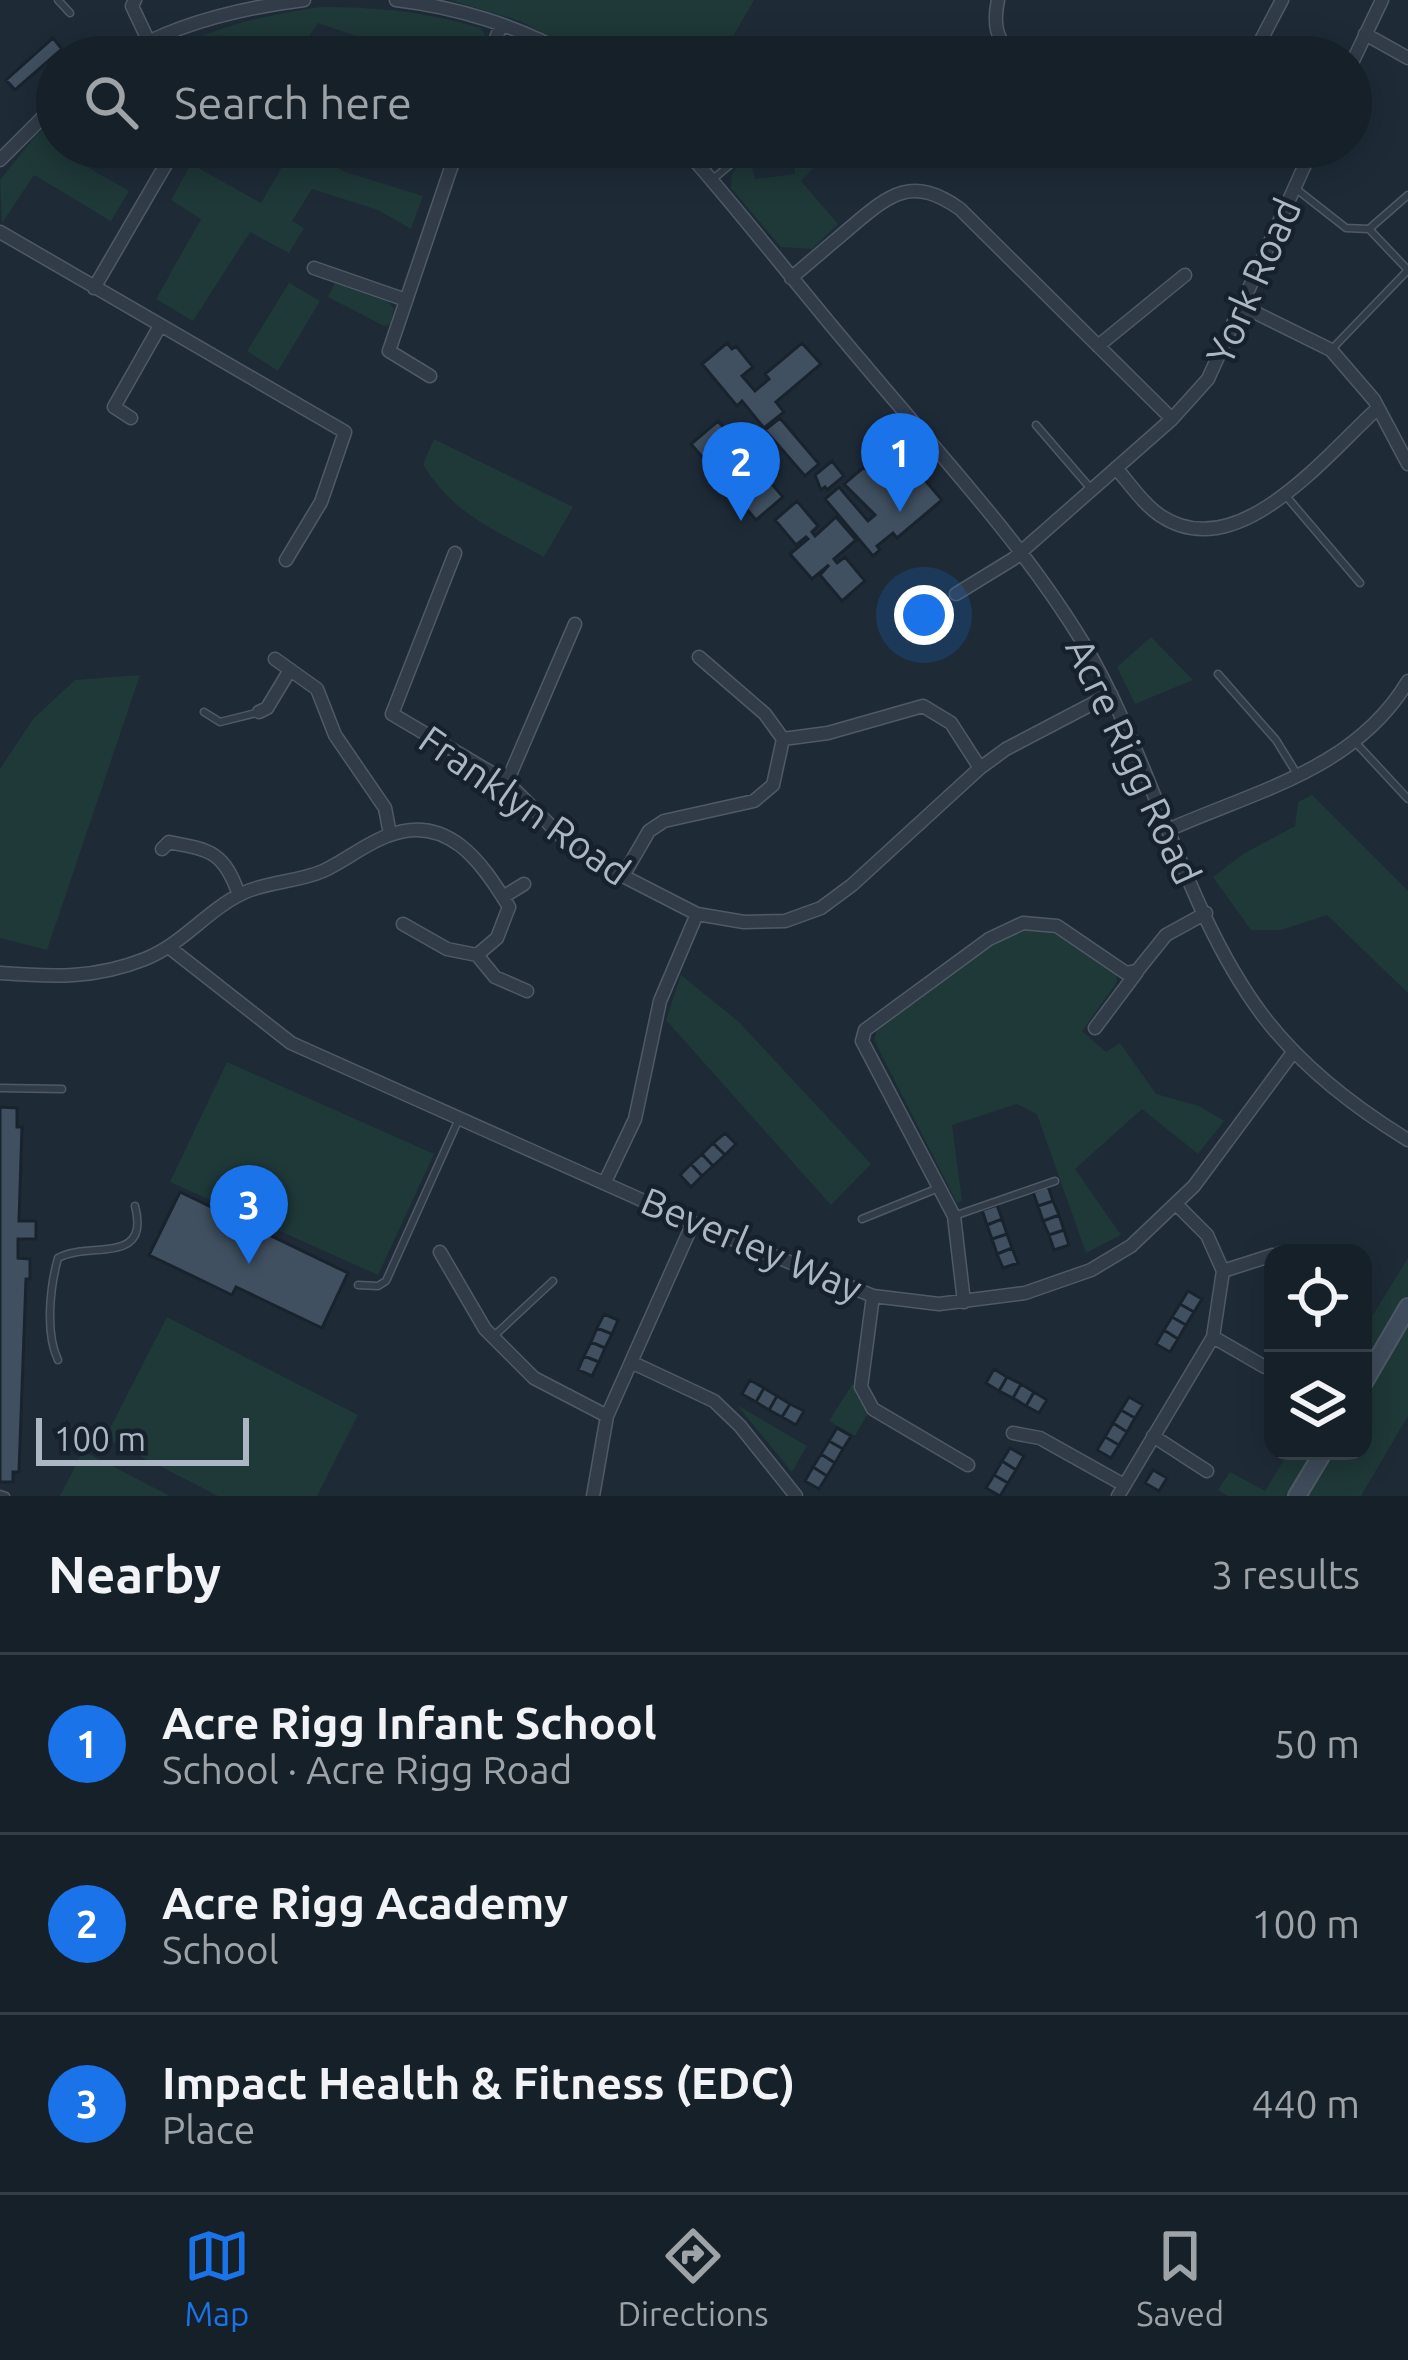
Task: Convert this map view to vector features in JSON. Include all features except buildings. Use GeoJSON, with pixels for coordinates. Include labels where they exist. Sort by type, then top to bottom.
{"type":"FeatureCollection","features":[{"type":"Feature","properties":{"kind":"street"},"geometry":{"type":"LineString","coordinates":[[135,0],[132,6],[146,36]]}},
{"type":"Feature","properties":{"kind":"street"},"geometry":{"type":"LineString","coordinates":[[166,36],[248,8],[304,0]]}},
{"type":"Feature","properties":{"kind":"street"},"geometry":{"type":"LineString","coordinates":[[396,0],[450,9],[525,36]]}},
{"type":"Feature","properties":{"kind":"street"},"geometry":{"type":"LineString","coordinates":[[998,0],[994,20],[999,36]]}},
{"type":"Feature","properties":{"kind":"street"},"geometry":{"type":"LineString","coordinates":[[1263,36],[1282,0]]}},
{"type":"Feature","properties":{"kind":"street"},"geometry":{"type":"LineString","coordinates":[[1369,36],[1365,34],[1382,0]]}},
{"type":"Feature","properties":{"kind":"street"},"geometry":{"type":"LineString","coordinates":[[497,36],[501,25]]}},
{"type":"Feature","properties":{"kind":"street"},"geometry":{"type":"LineString","coordinates":[[1372,38],[1408,58]]}},
{"type":"Feature","properties":{"kind":"street"},"geometry":{"type":"LineString","coordinates":[[1,157],[36,123]]}},
{"type":"Feature","properties":{"kind":"street"},"geometry":{"type":"LineString","coordinates":[[94,288],[164,168]]}},
{"type":"Feature","properties":{"kind":"street"},"geometry":{"type":"LineString","coordinates":[[430,376],[389,351],[451,168]]}},
{"type":"Feature","properties":{"kind":"street","name":"Acre Rigg Road"},"geometry":{"type":"LineString","coordinates":[[701,168],[1020,551],[1082,641],[1111,694],[1206,913],[1263,1015],[1351,1103],[1408,1140]]}},
{"type":"Feature","properties":{"kind":"street","name":"York Road"},"geometry":{"type":"LineString","coordinates":[[956,594],[1020,551],[1172,419],[1208,379],[1304,168]]}},
{"type":"Feature","properties":{"kind":"street"},"geometry":{"type":"LineString","coordinates":[[791,278],[888,195],[911,190],[939,194],[960,209],[1172,419]]}},
{"type":"Feature","properties":{"kind":"street"},"geometry":{"type":"LineString","coordinates":[[0,232],[345,433],[321,502],[286,560]]}},
{"type":"Feature","properties":{"kind":"street"},"geometry":{"type":"LineString","coordinates":[[314,268],[406,300]]}},
{"type":"Feature","properties":{"kind":"street"},"geometry":{"type":"LineString","coordinates":[[1098,346],[1185,275]]}},
{"type":"Feature","properties":{"kind":"street"},"geometry":{"type":"LineString","coordinates":[[1240,305],[1331,350],[1378,408],[1408,464]]}},
{"type":"Feature","properties":{"kind":"street"},"geometry":{"type":"LineString","coordinates":[[131,418],[114,407],[160,326]]}},
{"type":"Feature","properties":{"kind":"street"},"geometry":{"type":"LineString","coordinates":[[1116,468],[1160,515],[1187,529],[1215,530],[1244,523],[1283,494],[1378,408]]}},
{"type":"Feature","properties":{"kind":"street","name":"Franklyn Road"},"geometry":{"type":"LineString","coordinates":[[455,554],[392,714],[507,782],[562,837],[623,876],[697,914],[744,922],[785,921],[821,908],[980,768],[1006,749],[1111,694]]}},
{"type":"Feature","properties":{"kind":"street"},"geometry":{"type":"LineString","coordinates":[[507,782],[575,624]]}},
{"type":"Feature","properties":{"kind":"street"},"geometry":{"type":"LineString","coordinates":[[623,876],[650,831],[664,821],[754,800],[773,784],[783,739],[765,714],[698,657]]}},
{"type":"Feature","properties":{"kind":"street"},"geometry":{"type":"LineString","coordinates":[[275,659],[317,688],[335,735],[385,808],[390,834]]}},
{"type":"Feature","properties":{"kind":"street"},"geometry":{"type":"LineString","coordinates":[[259,712],[267,708],[290,670]]}},
{"type":"Feature","properties":{"kind":"street"},"geometry":{"type":"LineString","coordinates":[[1170,829],[1357,743],[1380,722],[1408,681]]}},
{"type":"Feature","properties":{"kind":"street"},"geometry":{"type":"LineString","coordinates":[[783,739],[828,733],[923,706],[951,723],[980,768]]}},
{"type":"Feature","properties":{"kind":"street"},"geometry":{"type":"LineString","coordinates":[[0,973],[87,977],[170,948],[238,895],[271,882],[319,873],[390,834],[429,830],[466,847],[509,907],[497,938],[477,955]]}},
{"type":"Feature","properties":{"kind":"street"},"geometry":{"type":"LineString","coordinates":[[162,849],[169,842],[201,848],[229,866],[238,895]]}},
{"type":"Feature","properties":{"kind":"street"},"geometry":{"type":"LineString","coordinates":[[503,897],[524,884]]}},
{"type":"Feature","properties":{"kind":"street"},"geometry":{"type":"LineString","coordinates":[[1095,1028],[1166,935],[1206,913]]}},
{"type":"Feature","properties":{"kind":"street"},"geometry":{"type":"LineString","coordinates":[[605,1182],[634,1119],[660,1000],[697,914]]}},
{"type":"Feature","properties":{"kind":"street"},"geometry":{"type":"LineString","coordinates":[[964,1302],[954,1216],[862,1040],[865,1030],[988,939],[1023,923],[1057,926],[1126,973],[1137,970]]}},
{"type":"Feature","properties":{"kind":"street"},"geometry":{"type":"LineString","coordinates":[[403,924],[447,949],[477,955],[495,977],[526,991]]}},
{"type":"Feature","properties":{"kind":"street","name":"Beverley Way"},"geometry":{"type":"LineString","coordinates":[[170,948],[291,1042],[694,1223],[873,1296],[939,1304],[1025,1293],[1091,1270],[1131,1246],[1178,1205],[1294,1051]]}},
{"type":"Feature","properties":{"kind":"street"},"geometry":{"type":"LineString","coordinates":[[1013,1433],[1040,1438],[1121,1491],[1213,1337],[1223,1270],[1207,1234],[1178,1205]]}},
{"type":"Feature","properties":{"kind":"street"},"geometry":{"type":"LineString","coordinates":[[593,1496],[607,1416],[694,1223]]}},
{"type":"Feature","properties":{"kind":"street"},"geometry":{"type":"LineString","coordinates":[[440,1252],[493,1337],[534,1378],[607,1416]]}},
{"type":"Feature","properties":{"kind":"street"},"geometry":{"type":"LineString","coordinates":[[1223,1270],[1264,1258]]}},
{"type":"Feature","properties":{"kind":"street"},"geometry":{"type":"LineString","coordinates":[[873,1296],[861,1387],[873,1409],[968,1465]]}},
{"type":"Feature","properties":{"kind":"street"},"geometry":{"type":"LineString","coordinates":[[1372,1369],[1408,1307]]}},
{"type":"Feature","properties":{"kind":"street"},"geometry":{"type":"LineString","coordinates":[[1213,1337],[1264,1366]]}},
{"type":"Feature","properties":{"kind":"street"},"geometry":{"type":"LineString","coordinates":[[631,1362],[714,1401],[796,1496]]}},
{"type":"Feature","properties":{"kind":"street"},"geometry":{"type":"LineString","coordinates":[[1153,1436],[1207,1471]]}},
{"type":"Feature","properties":{"kind":"street"},"geometry":{"type":"LineString","coordinates":[[1298,1496],[1319,1460]]}},
{"type":"Feature","properties":{"kind":"lane"},"geometry":{"type":"LineString","coordinates":[[58,0],[70,13]]}},
{"type":"Feature","properties":{"kind":"lane"},"geometry":{"type":"LineString","coordinates":[[712,180],[726,168]]}},
{"type":"Feature","properties":{"kind":"lane"},"geometry":{"type":"LineString","coordinates":[[1295,188],[1346,228],[1369,229],[1408,195]]}},
{"type":"Feature","properties":{"kind":"lane"},"geometry":{"type":"LineString","coordinates":[[1331,350],[1408,270],[1369,229]]}},
{"type":"Feature","properties":{"kind":"lane"},"geometry":{"type":"LineString","coordinates":[[1036,425],[1091,490]]}},
{"type":"Feature","properties":{"kind":"lane"},"geometry":{"type":"LineString","coordinates":[[1283,494],[1360,584]]}},
{"type":"Feature","properties":{"kind":"lane"},"geometry":{"type":"LineString","coordinates":[[1218,674],[1276,740],[1297,774]]}},
{"type":"Feature","properties":{"kind":"lane"},"geometry":{"type":"LineString","coordinates":[[203,712],[220,722],[259,712]]}},
{"type":"Feature","properties":{"kind":"lane"},"geometry":{"type":"LineString","coordinates":[[1357,743],[1408,799]]}},
{"type":"Feature","properties":{"kind":"lane"},"geometry":{"type":"LineString","coordinates":[[0,1088],[62,1089]]}},
{"type":"Feature","properties":{"kind":"lane"},"geometry":{"type":"LineString","coordinates":[[358,1285],[378,1286],[386,1281],[460,1118]]}},
{"type":"Feature","properties":{"kind":"lane"},"geometry":{"type":"LineString","coordinates":[[954,1216],[1055,1181]]}},
{"type":"Feature","properties":{"kind":"lane"},"geometry":{"type":"LineString","coordinates":[[862,1219],[940,1188]]}},
{"type":"Feature","properties":{"kind":"lane"},"geometry":{"type":"LineString","coordinates":[[58,1360],[52,1348],[53,1276],[58,1258],[69,1252],[124,1246],[134,1238],[139,1221],[135,1206]]}},
{"type":"Feature","properties":{"kind":"lane"},"geometry":{"type":"LineString","coordinates":[[493,1337],[553,1281]]}},
{"type":"Feature","properties":{"kind":"green space"},"geometry":{"type":"Polygon","coordinates":[[[450,0],[754,0],[733,36],[548,36],[520,21],[450,0]]]}},
{"type":"Feature","properties":{"kind":"green space"},"geometry":{"type":"Polygon","coordinates":[[[321,7],[382,9],[481,28],[485,36],[356,36],[318,23],[310,36],[202,36],[277,14],[321,7]]]}},
{"type":"Feature","properties":{"kind":"green space"},"geometry":{"type":"Polygon","coordinates":[[[35,136],[36,168],[89,168],[129,191],[111,221],[34,175],[2,223],[0,180],[35,136]]]}},
{"type":"Feature","properties":{"kind":"green space"},"geometry":{"type":"Polygon","coordinates":[[[189,168],[198,168],[261,203],[281,168],[338,168],[423,196],[411,229],[378,210],[312,189],[292,221],[304,228],[289,253],[250,232],[193,321],[156,299],[201,219],[171,200],[189,168]]]}},
{"type":"Feature","properties":{"kind":"green space"},"geometry":{"type":"Polygon","coordinates":[[[737,168],[752,168],[755,179],[795,174],[795,168],[814,168],[801,181],[838,224],[812,249],[781,247],[731,188],[737,168]]]}},
{"type":"Feature","properties":{"kind":"green space"},"geometry":{"type":"Polygon","coordinates":[[[289,283],[320,301],[278,371],[247,351],[289,283]]]}},
{"type":"Feature","properties":{"kind":"green space"},"geometry":{"type":"Polygon","coordinates":[[[335,283],[388,302],[394,308],[390,324],[384,326],[328,297],[335,283]]]}},
{"type":"Feature","properties":{"kind":"green space"},"geometry":{"type":"Polygon","coordinates":[[[434,439],[573,507],[544,557],[476,519],[447,496],[423,464],[434,439]]]}},
{"type":"Feature","properties":{"kind":"green space"},"geometry":{"type":"Polygon","coordinates":[[[1151,637],[1193,680],[1135,704],[1117,667],[1151,637]]]}},
{"type":"Feature","properties":{"kind":"green space"},"geometry":{"type":"Polygon","coordinates":[[[140,675],[47,950],[0,938],[0,769],[34,718],[75,680],[140,675]]]}},
{"type":"Feature","properties":{"kind":"green space"},"geometry":{"type":"Polygon","coordinates":[[[1312,795],[1408,891],[1408,993],[1327,915],[1281,930],[1251,930],[1213,877],[1243,854],[1295,826],[1298,802],[1312,795]]]}},
{"type":"Feature","properties":{"kind":"green space"},"geometry":{"type":"Polygon","coordinates":[[[1031,928],[1056,930],[1116,972],[1117,982],[1082,1031],[1106,1052],[1120,1043],[1156,1094],[1199,1106],[1224,1121],[1198,1154],[1142,1109],[1075,1169],[1121,1235],[1086,1253],[1037,1114],[1017,1104],[952,1125],[962,1201],[957,1203],[874,1040],[877,1029],[950,971],[989,946],[1031,928]]]}},
{"type":"Feature","properties":{"kind":"green space"},"geometry":{"type":"Polygon","coordinates":[[[681,975],[739,1022],[871,1164],[831,1205],[666,1020],[681,975]]]}},
{"type":"Feature","properties":{"kind":"green space"},"geometry":{"type":"Polygon","coordinates":[[[227,1062],[434,1154],[378,1275],[170,1182],[227,1062]]]}},
{"type":"Feature","properties":{"kind":"green space"},"geometry":{"type":"Polygon","coordinates":[[[1408,1258],[1408,1295],[1372,1355],[1372,1316],[1408,1258]]]}},
{"type":"Feature","properties":{"kind":"green space"},"geometry":{"type":"Polygon","coordinates":[[[167,1317],[358,1415],[317,1496],[218,1496],[105,1438],[167,1317]]]}},
{"type":"Feature","properties":{"kind":"green space"},"geometry":{"type":"Polygon","coordinates":[[[1408,1323],[1408,1416],[1361,1496],[1307,1496],[1329,1460],[1372,1460],[1372,1385],[1408,1323]]]}},
{"type":"Feature","properties":{"kind":"green space"},"geometry":{"type":"Polygon","coordinates":[[[853,1383],[868,1413],[855,1436],[829,1421],[853,1383]]]}},
{"type":"Feature","properties":{"kind":"green space"},"geometry":{"type":"Polygon","coordinates":[[[737,1405],[807,1446],[792,1472],[737,1405]]]}},
{"type":"Feature","properties":{"kind":"green space"},"geometry":{"type":"Polygon","coordinates":[[[83,1451],[170,1496],[60,1496],[83,1451]]]}},
{"type":"Feature","properties":{"kind":"green space"},"geometry":{"type":"Polygon","coordinates":[[[1284,1460],[1309,1460],[1288,1496],[1228,1496],[1218,1490],[1230,1472],[1265,1491],[1284,1460]]]}},
{"type":"Feature","properties":{"kind":"place","name":"Acre Rigg Infant School"},"geometry":{"type":"Point","coordinates":[900,512]}},
{"type":"Feature","properties":{"kind":"place","name":"Acre Rigg Academy"},"geometry":{"type":"Point","coordinates":[741,521]}},
{"type":"Feature","properties":{"kind":"place","name":"Impact Health & Fitness (EDC)"},"geometry":{"type":"Point","coordinates":[249,1264]}}]}
